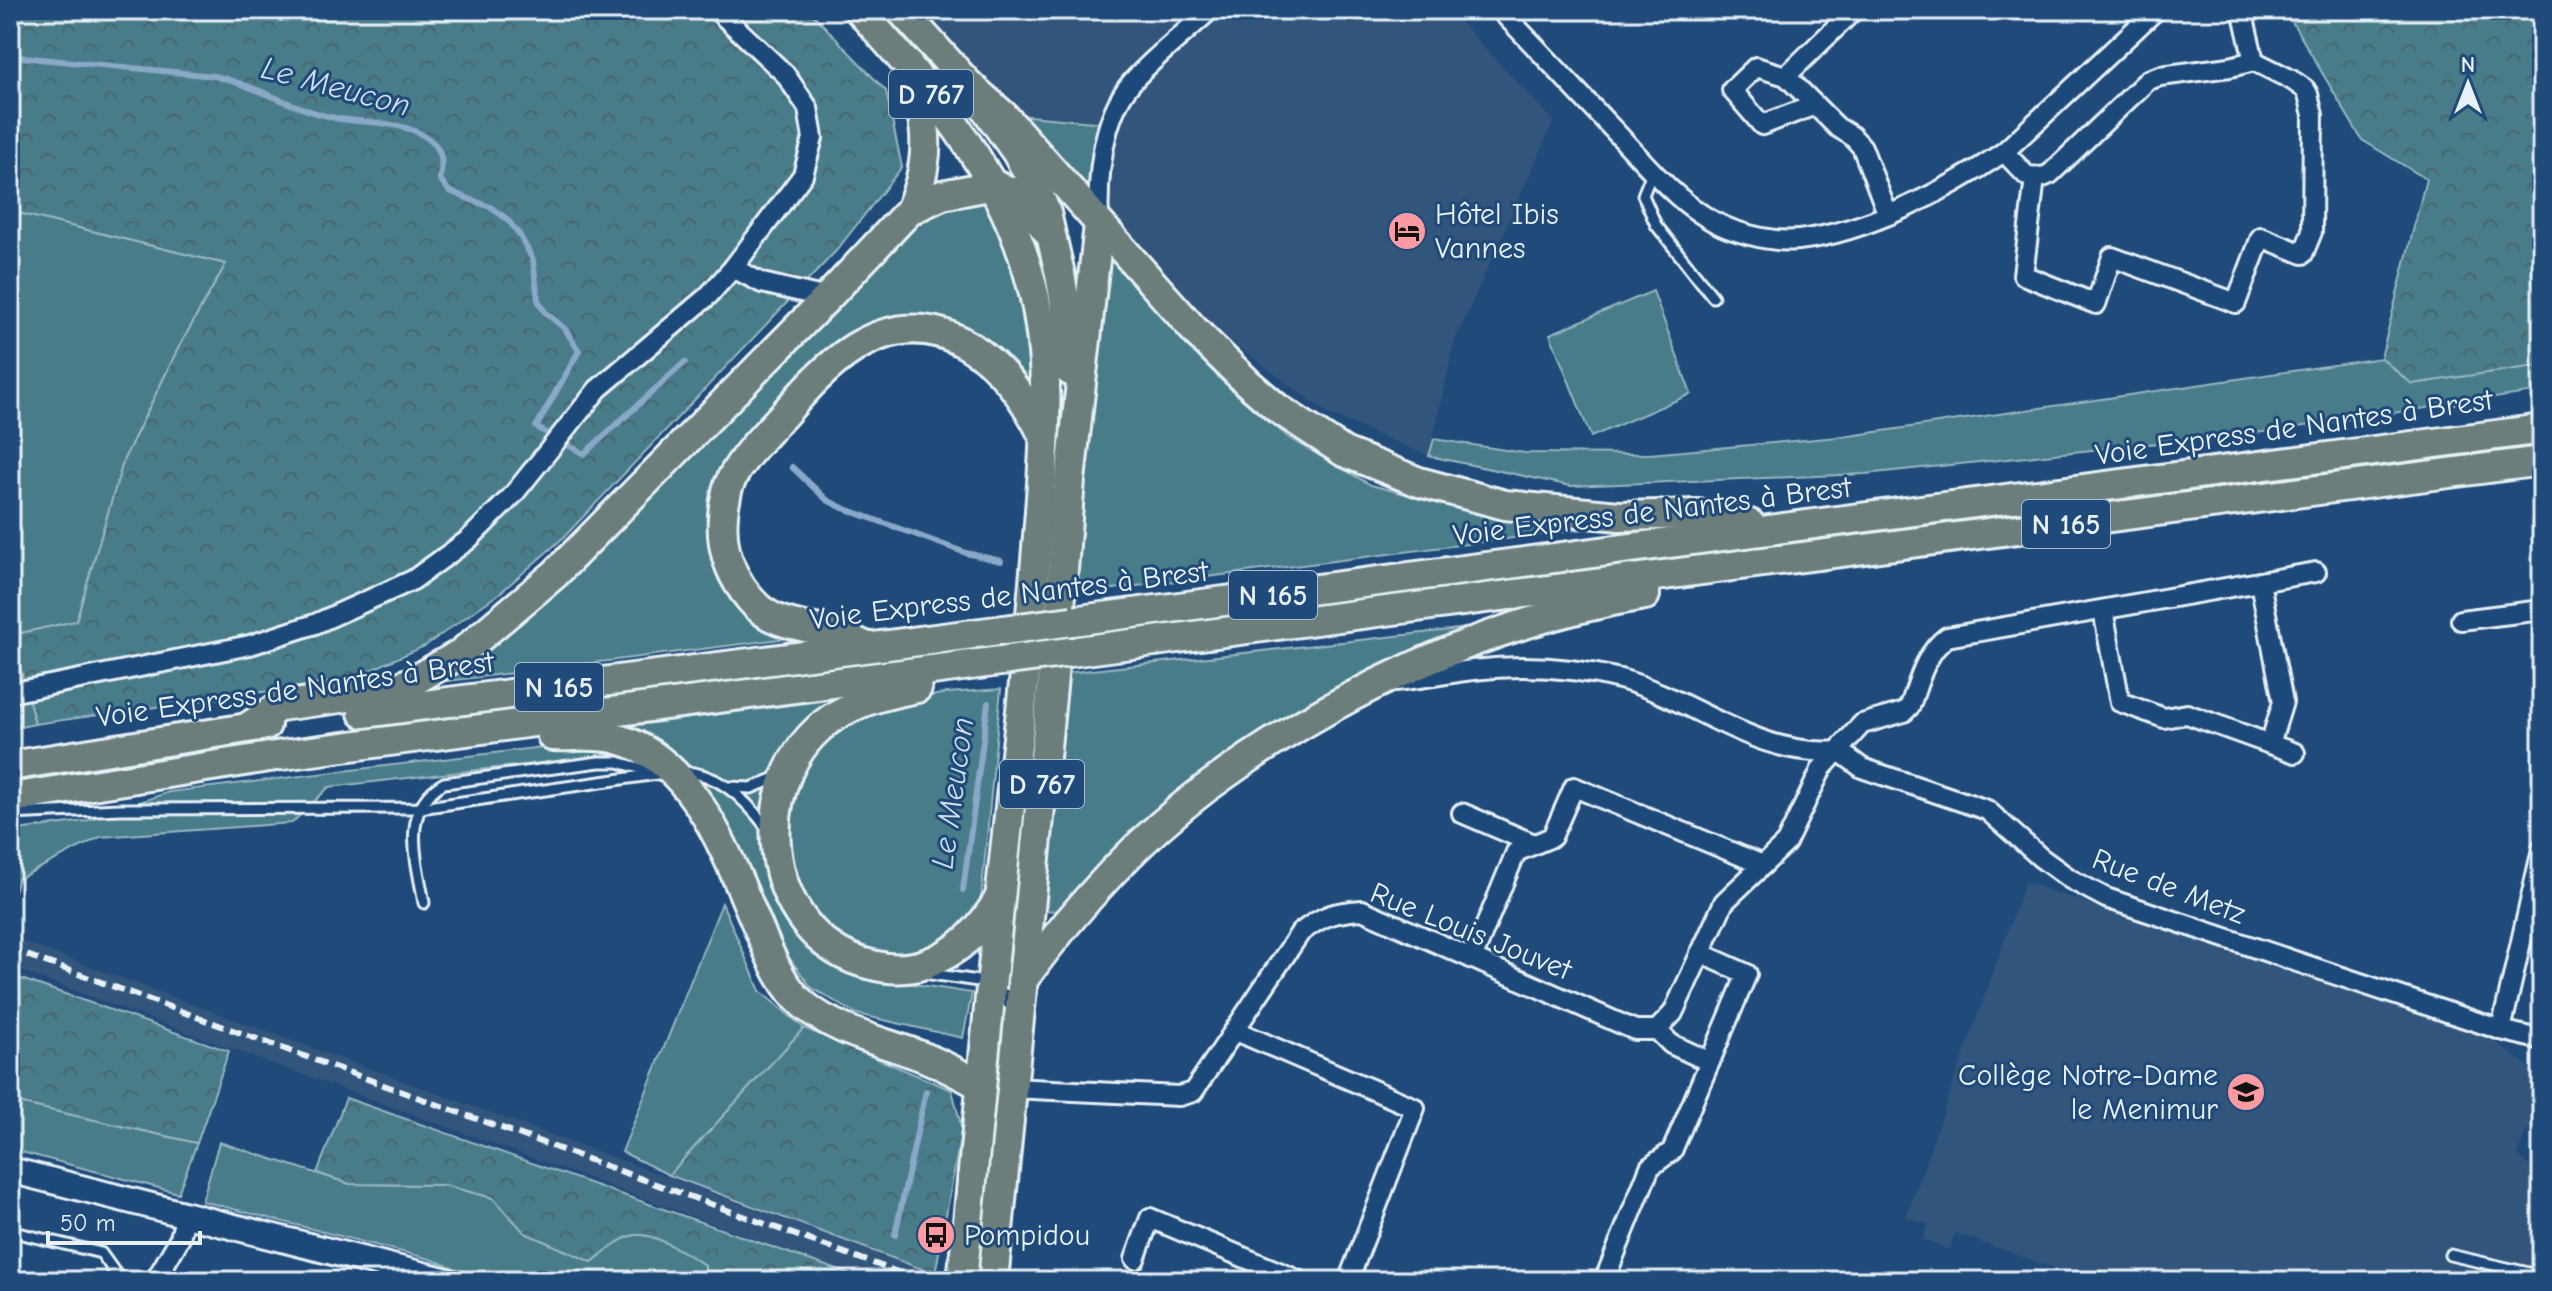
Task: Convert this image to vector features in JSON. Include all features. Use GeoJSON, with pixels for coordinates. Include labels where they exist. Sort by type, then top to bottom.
{"type":"FeatureCollection","features":[{"type":"Feature","properties":{"kind":"main road","name":"D 767"},"geometry":{"type":"LineString","coordinates":[[859,10],[908,64],[978,156],[994,185],[1015,231],[1037,308],[1046,389],[1033,600],[980,1085],[962,1281]]}},
{"type":"Feature","properties":{"kind":"main road","name":"D 767"},"geometry":{"type":"LineString","coordinates":[[901,10],[968,84],[1017,153],[1034,183],[1046,213],[1060,274],[1069,344],[1070,480],[1022,981],[1011,1034],[1011,1088],[993,1281]]}},
{"type":"Feature","properties":{"kind":"main road"},"geometry":{"type":"LineString","coordinates":[[908,64],[920,98],[927,144],[922,178],[910,210]]}},
{"type":"Feature","properties":{"kind":"main road"},"geometry":{"type":"LineString","coordinates":[[968,84],[1004,116],[1196,332],[1257,391],[1311,432],[1344,452],[1462,495],[1505,505],[1619,516],[1698,514],[1775,528]]}},
{"type":"Feature","properties":{"kind":"main road"},"geometry":{"type":"LineString","coordinates":[[248,727],[280,706],[386,692],[413,681],[460,654],[555,574],[910,210],[942,195],[994,185],[1018,194],[1048,232]]}},
{"type":"Feature","properties":{"kind":"main road"},"geometry":{"type":"LineString","coordinates":[[1070,480],[1099,225]]}},
{"type":"Feature","properties":{"kind":"main road"},"geometry":{"type":"LineString","coordinates":[[870,648],[838,634],[781,623],[751,602],[729,569],[722,534],[727,489],[752,449],[813,381],[854,348],[882,334],[917,329],[966,342],[994,363],[1028,405],[1044,437]]}},
{"type":"Feature","properties":{"kind":"main road","name":"Voie Express de Nantes à Brest"},"geometry":{"type":"LineString","coordinates":[[10,766],[248,727],[2542,429]]}},
{"type":"Feature","properties":{"kind":"main road","name":"N 165"},"geometry":{"type":"LineString","coordinates":[[10,798],[268,757],[2542,461]]}},
{"type":"Feature","properties":{"kind":"main road"},"geometry":{"type":"LineString","coordinates":[[1022,981],[1054,936],[1155,831],[1204,790],[1319,715],[1460,647],[1518,626],[1624,599],[1758,579],[1787,559]]}},
{"type":"Feature","properties":{"kind":"main road"},"geometry":{"type":"LineString","coordinates":[[968,666],[932,686],[863,702],[839,713],[807,741],[785,774],[775,814],[774,838],[784,885],[804,920],[837,951],[858,962],[900,970],[941,959],[985,923],[1000,897]]}},
{"type":"Feature","properties":{"kind":"main road"},"geometry":{"type":"LineString","coordinates":[[521,724],[553,736],[591,735],[620,740],[647,751],[721,841],[780,978],[804,1005],[844,1028],[924,1057],[980,1085]]}},
{"type":"Feature","properties":{"kind":"main road"},"geometry":{"type":"LineString","coordinates":[[10,1170],[447,1281]]}},
{"type":"Feature","properties":{"kind":"street"},"geometry":{"type":"LineString","coordinates":[[10,693],[250,645],[315,624],[413,580],[468,540],[513,495],[598,389],[708,296],[803,175],[813,138],[808,108],[785,74],[717,10]]}},
{"type":"Feature","properties":{"kind":"street"},"geometry":{"type":"LineString","coordinates":[[1099,225],[1098,190],[1103,150],[1120,100],[1132,83],[1210,10]]}},
{"type":"Feature","properties":{"kind":"street"},"geometry":{"type":"LineString","coordinates":[[1500,10],[1692,208],[1731,230],[1764,238],[1807,239],[1888,215],[1976,171],[2004,152],[2156,10]]}},
{"type":"Feature","properties":{"kind":"street"},"geometry":{"type":"LineString","coordinates":[[1786,76],[1854,10]]}},
{"type":"Feature","properties":{"kind":"street"},"geometry":{"type":"LineString","coordinates":[[2242,10],[2254,61]]}},
{"type":"Feature","properties":{"kind":"street"},"geometry":{"type":"LineString","coordinates":[[2004,152],[2027,176],[2035,178],[2050,174],[2148,80],[2160,76],[2254,61],[2292,80],[2308,94],[2313,115],[2312,232],[2303,254],[2261,237],[2236,303],[2112,257],[2096,304],[2023,275],[2035,178]]}},
{"type":"Feature","properties":{"kind":"street"},"geometry":{"type":"LineString","coordinates":[[1815,105],[1762,125],[1732,90],[1756,67],[1786,76],[1862,147],[1888,215]]}},
{"type":"Feature","properties":{"kind":"street"},"geometry":{"type":"LineString","coordinates":[[733,268],[762,283],[827,298]]}},
{"type":"Feature","properties":{"kind":"street"},"geometry":{"type":"LineString","coordinates":[[1710,1062],[1671,1044],[1657,1030],[1673,1013],[1724,902],[1786,843],[1822,768],[1862,724],[1904,712],[1910,706],[1935,646],[1947,637],[2316,572]]}},
{"type":"Feature","properties":{"kind":"street"},"geometry":{"type":"LineString","coordinates":[[2260,582],[2283,702],[2270,744]]}},
{"type":"Feature","properties":{"kind":"street"},"geometry":{"type":"LineString","coordinates":[[2103,610],[2120,702],[2164,718],[2187,714],[2295,753]]}},
{"type":"Feature","properties":{"kind":"street"},"geometry":{"type":"LineString","coordinates":[[2461,620],[2542,610]]}},
{"type":"Feature","properties":{"kind":"street"},"geometry":{"type":"LineString","coordinates":[[1383,682],[1418,680],[1473,670],[1559,668],[1621,680],[1649,689],[1776,746],[1814,753],[1839,751]]}},
{"type":"Feature","properties":{"kind":"street","name":"Rue de Metz"},"geometry":{"type":"LineString","coordinates":[[1839,751],[1862,768],[1987,810],[2041,858],[2070,879],[2106,898],[2501,1030],[2542,1040]]}},
{"type":"Feature","properties":{"kind":"street"},"geometry":{"type":"LineString","coordinates":[[1472,959],[1516,852],[1552,837],[1574,787],[1763,865]]}},
{"type":"Feature","properties":{"kind":"street"},"geometry":{"type":"LineString","coordinates":[[1462,813],[1534,844]]}},
{"type":"Feature","properties":{"kind":"street"},"geometry":{"type":"LineString","coordinates":[[2501,1030],[2542,849]]}},
{"type":"Feature","properties":{"kind":"street","name":"Rue Louis Jouvet"},"geometry":{"type":"LineString","coordinates":[[1011,1088],[1179,1096],[1193,1092],[1300,933],[1335,912],[1362,910],[1635,1030],[1657,1030]]}},
{"type":"Feature","properties":{"kind":"street"},"geometry":{"type":"LineString","coordinates":[[1604,1281],[1650,1167],[1672,1151],[1747,974],[1700,953]]}},
{"type":"Feature","properties":{"kind":"street"},"geometry":{"type":"LineString","coordinates":[[1236,1031],[1415,1108],[1348,1281]]}},
{"type":"Feature","properties":{"kind":"street"},"geometry":{"type":"LineString","coordinates":[[155,1281],[180,1238],[186,1214]]}},
{"type":"Feature","properties":{"kind":"street"},"geometry":{"type":"LineString","coordinates":[[1135,1259],[1150,1218],[1300,1281]]}},
{"type":"Feature","properties":{"kind":"lane"},"geometry":{"type":"LineString","coordinates":[[1653,170],[1643,195],[1656,225],[1713,297]]}},
{"type":"Feature","properties":{"kind":"lane"},"geometry":{"type":"LineString","coordinates":[[424,903],[414,827],[420,808],[431,790],[444,783],[599,762],[618,762],[666,773]]}},
{"type":"Feature","properties":{"kind":"lane"},"geometry":{"type":"LineString","coordinates":[[10,814],[120,809],[420,808],[666,773],[701,773],[727,786],[754,812],[774,838]]}},
{"type":"Feature","properties":{"kind":"lane"},"geometry":{"type":"LineString","coordinates":[[727,786],[751,788],[785,774]]}},
{"type":"Feature","properties":{"kind":"lane"},"geometry":{"type":"LineString","coordinates":[[900,970],[978,981],[1009,996],[1008,1012]]}},
{"type":"Feature","properties":{"kind":"lane"},"geometry":{"type":"LineString","coordinates":[[10,1231],[101,1253],[121,1281]]}},
{"type":"Feature","properties":{"kind":"lane"},"geometry":{"type":"LineString","coordinates":[[2450,1255],[2542,1276]]}},
{"type":"Feature","properties":{"kind":"shaded area"},"geometry":{"type":"Polygon","coordinates":[[[921,10],[1449,10],[1554,121],[1454,343],[1429,456],[1330,415],[1227,339],[921,10]]]}},
{"type":"Feature","properties":{"kind":"shaded area","name":"Collège Notre-Dame le Menimur"},"geometry":{"type":"Polygon","coordinates":[[[2025,882],[2491,1039],[2519,1059],[2542,1077],[2542,1116],[2525,1133],[2518,1155],[2542,1178],[2542,1281],[2090,1281],[1955,1233],[1949,1250],[1922,1240],[1928,1224],[1906,1217],[2025,882]]]}},
{"type":"Feature","properties":{"kind":"shaded area"},"geometry":{"type":"Polygon","coordinates":[[[10,937],[954,1281],[871,1281],[232,1049],[10,967],[10,937]]]}},
{"type":"Feature","properties":{"kind":"green space"},"geometry":{"type":"Polygon","coordinates":[[[10,10],[809,10],[886,91],[902,167],[836,251],[564,537],[500,593],[425,646],[348,680],[35,724],[12,635],[76,621],[124,459],[178,349],[226,264],[10,211],[10,10]]]}},
{"type":"Feature","properties":{"kind":"green space"},"geometry":{"type":"Polygon","coordinates":[[[2285,10],[2542,10],[2542,365],[2412,384],[2381,358],[2426,179],[2362,140],[2285,10]]]}},
{"type":"Feature","properties":{"kind":"green space"},"geometry":{"type":"Polygon","coordinates":[[[1018,115],[1103,123],[1090,191],[1085,192],[1018,115]]]}},
{"type":"Feature","properties":{"kind":"green space"},"geometry":{"type":"Polygon","coordinates":[[[945,200],[982,200],[995,222],[1005,245],[1018,294],[1032,395],[915,321],[764,421],[712,549],[796,637],[433,683],[914,222],[945,200]]]}},
{"type":"Feature","properties":{"kind":"green space"},"geometry":{"type":"Polygon","coordinates":[[[10,211],[226,264],[178,349],[124,459],[76,621],[12,635],[35,724],[10,729],[10,211]]]}},
{"type":"Feature","properties":{"kind":"green space"},"geometry":{"type":"Polygon","coordinates":[[[1111,258],[1220,379],[1289,438],[1371,485],[1475,512],[1600,524],[1599,527],[1074,594],[1106,268],[1111,258]]]}},
{"type":"Feature","properties":{"kind":"green space"},"geometry":{"type":"Polygon","coordinates":[[[1653,291],[1691,394],[1591,437],[1550,334],[1653,291]]]}},
{"type":"Feature","properties":{"kind":"green space"},"geometry":{"type":"Polygon","coordinates":[[[2381,358],[2412,384],[2542,365],[2542,391],[2263,432],[1865,474],[1571,486],[1429,456],[1434,439],[1525,453],[1650,454],[1849,436],[2381,358]]]}},
{"type":"Feature","properties":{"kind":"green space"},"geometry":{"type":"Polygon","coordinates":[[[1476,627],[1366,680],[1061,911],[1038,910],[1066,673],[1476,627]]]}},
{"type":"Feature","properties":{"kind":"green space"},"geometry":{"type":"Polygon","coordinates":[[[1001,689],[981,899],[968,922],[901,982],[972,993],[963,1038],[857,1014],[812,988],[778,943],[661,748],[630,726],[836,699],[852,721],[893,703],[947,693],[1001,689]]]}},
{"type":"Feature","properties":{"kind":"green space"},"geometry":{"type":"Polygon","coordinates":[[[593,741],[633,760],[610,755],[329,787],[292,823],[100,837],[18,879],[10,903],[10,831],[85,821],[169,792],[593,741]]]}},
{"type":"Feature","properties":{"kind":"green space"},"geometry":{"type":"Polygon","coordinates":[[[722,903],[760,991],[804,1028],[669,1175],[622,1152],[722,903]]]}},
{"type":"Feature","properties":{"kind":"green space"},"geometry":{"type":"Polygon","coordinates":[[[10,975],[229,1051],[197,1143],[10,1101],[10,975]]]}},
{"type":"Feature","properties":{"kind":"green space"},"geometry":{"type":"Polygon","coordinates":[[[804,1028],[952,1090],[962,1129],[935,1274],[669,1175],[804,1028]]]}},
{"type":"Feature","properties":{"kind":"green space"},"geometry":{"type":"Polygon","coordinates":[[[346,1098],[869,1281],[705,1281],[705,1265],[671,1245],[643,1235],[623,1239],[592,1262],[525,1233],[493,1198],[444,1185],[350,1184],[317,1173],[346,1098]]]}},
{"type":"Feature","properties":{"kind":"green space"},"geometry":{"type":"Polygon","coordinates":[[[10,1101],[197,1143],[178,1193],[10,1149],[10,1101]]]}},
{"type":"Feature","properties":{"kind":"green space"},"geometry":{"type":"Polygon","coordinates":[[[219,1142],[350,1184],[444,1185],[493,1198],[525,1233],[592,1262],[623,1239],[635,1235],[652,1237],[705,1265],[705,1281],[489,1281],[430,1259],[202,1201],[219,1142]]]}},
{"type":"Feature","properties":{"kind":"waterway","name":"Le Meucon"},"geometry":{"type":"LineString","coordinates":[[10,56],[214,76],[319,114],[397,126],[430,140],[440,153],[440,179],[449,191],[490,207],[507,219],[519,234],[533,260],[538,300],[545,312],[565,329],[579,351],[536,427],[584,454],[685,362]]}},
{"type":"Feature","properties":{"kind":"waterway","name":"Le Meucon"},"geometry":{"type":"LineString","coordinates":[[792,467],[827,500],[843,508],[966,553],[1001,561]]}},
{"type":"Feature","properties":{"kind":"waterway","name":"Le Meucon"},"geometry":{"type":"LineString","coordinates":[[963,890],[988,703]]}},
{"type":"Feature","properties":{"kind":"waterway","name":"Le Meucon"},"geometry":{"type":"LineString","coordinates":[[895,1235],[926,1091]]}},
{"type":"Feature","properties":{"kind":"railway"},"geometry":{"type":"LineString","coordinates":[[10,949],[922,1281]]}},
{"type":"Feature","properties":{"kind":"place","name":"Hôtel Ibis Vannes"},"geometry":{"type":"Point","coordinates":[1407,231]}},
{"type":"Feature","properties":{"kind":"place","name":"Collège Notre-Dame le Menimur"},"geometry":{"type":"Point","coordinates":[2246,1092]}},
{"type":"Feature","properties":{"kind":"place","name":"Pompidou"},"geometry":{"type":"Point","coordinates":[936,1235]}}]}
